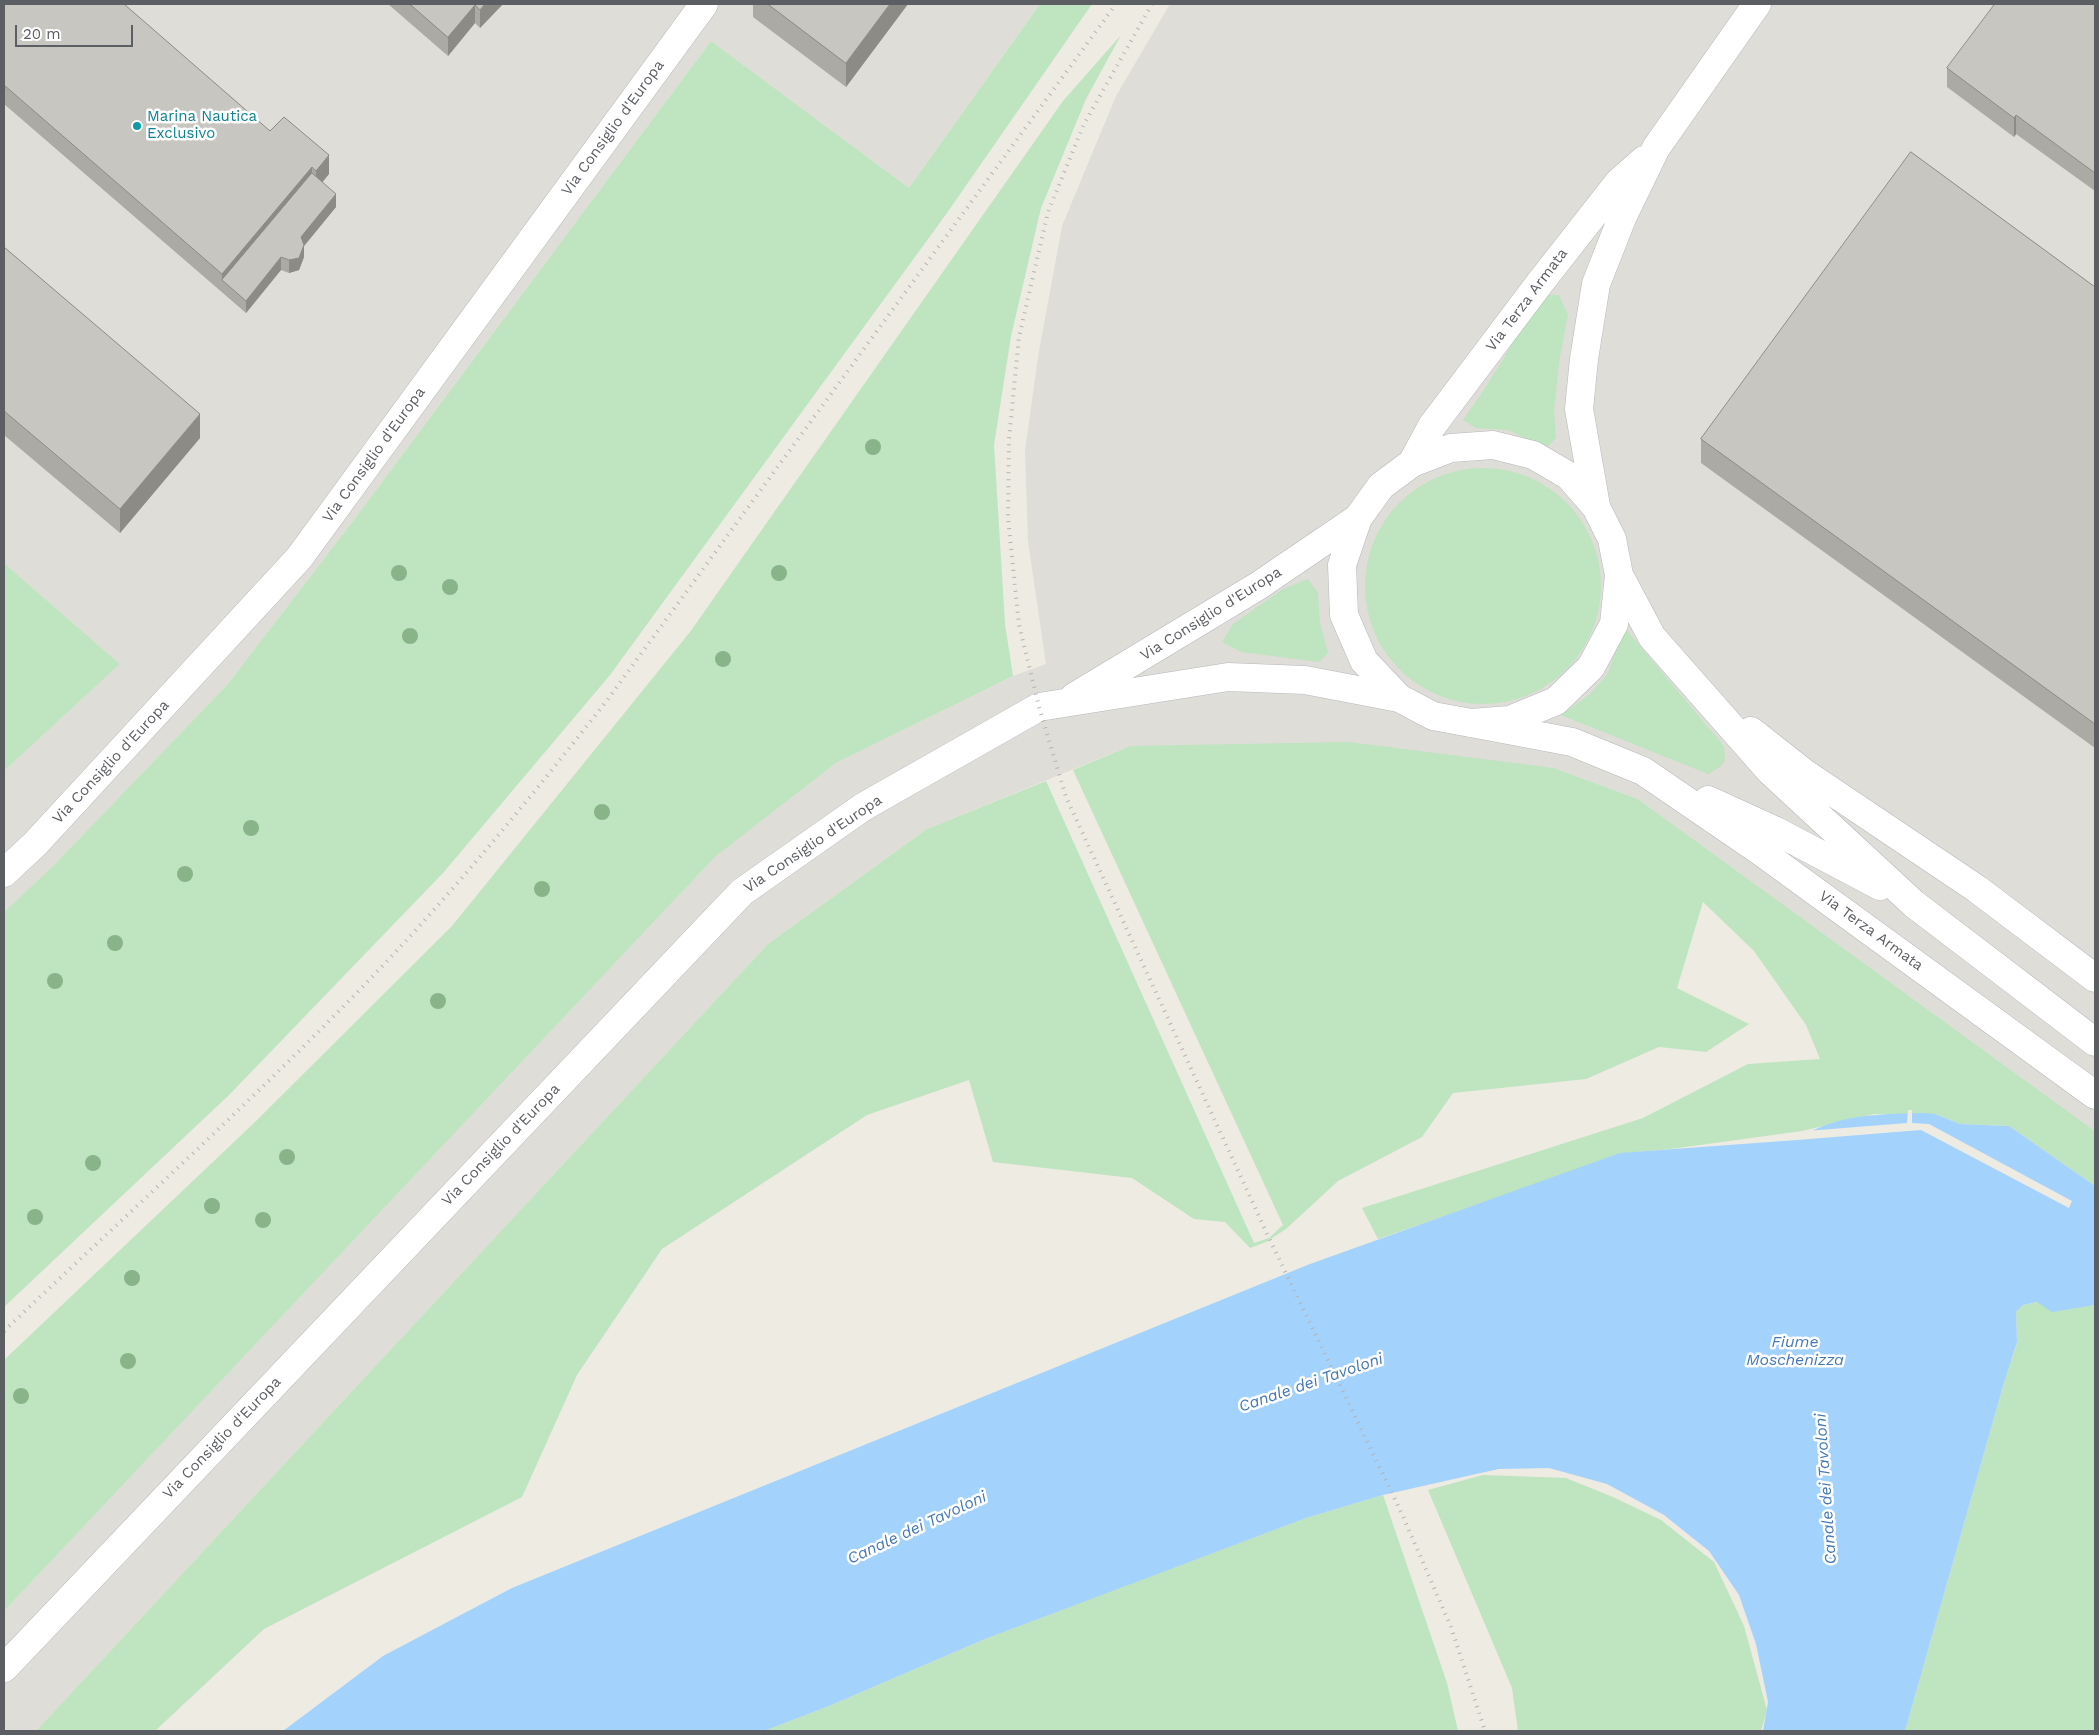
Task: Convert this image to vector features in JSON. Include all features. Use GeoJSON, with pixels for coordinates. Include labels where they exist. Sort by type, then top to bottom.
{"type":"FeatureCollection","features":[{"type":"Feature","properties":{"kind":"street","name":"Via Consiglio d'Europa"},"geometry":{"type":"LineString","coordinates":[[4,873],[35,844],[299,558],[704,4]]}},
{"type":"Feature","properties":{"kind":"street","name":"Via Terza Armata"},"geometry":{"type":"LineString","coordinates":[[1596,507],[1579,409],[1584,360],[1596,284],[1622,218],[1656,148],[1758,4]]}},
{"type":"Feature","properties":{"kind":"street","name":"Via Terza Armata"},"geometry":{"type":"LineString","coordinates":[[1412,463],[1432,426],[1539,284],[1619,182],[1656,148]]}},
{"type":"Feature","properties":{"kind":"street","name":"Via Terza Armata"},"geometry":{"type":"LineString","coordinates":[[1471,723],[1510,720],[1556,701],[1591,667],[1614,624],[1619,575],[1612,539],[1596,507],[1569,476],[1533,455],[1493,445],[1452,448],[1412,463],[1381,486],[1358,518],[1342,565],[1344,615],[1364,661],[1399,698],[1433,716],[1572,742],[1643,771],[1776,831],[1914,904]]}},
{"type":"Feature","properties":{"kind":"street","name":"Via Consiglio d'Europa"},"geometry":{"type":"LineString","coordinates":[[1061,704],[1258,586],[1358,518]]}},
{"type":"Feature","properties":{"kind":"street","name":"Via Terza Armata"},"geometry":{"type":"LineString","coordinates":[[1619,575],[1652,636],[1770,771],[1914,904],[2095,1042]]}},
{"type":"Feature","properties":{"kind":"street","name":"Via Consiglio d'Europa"},"geometry":{"type":"LineString","coordinates":[[4,1668],[742,892],[863,807],[1039,707],[1228,677],[1305,680],[1399,698]]}},
{"type":"Feature","properties":{"kind":"street","name":"Via Terza Armata"},"geometry":{"type":"LineString","coordinates":[[1697,689],[1803,772],[1977,889],[2095,978]]}},
{"type":"Feature","properties":{"kind":"street","name":"Via Terza Armata"},"geometry":{"type":"LineString","coordinates":[[1643,771],[1760,851],[2095,1094]]}},
{"type":"Feature","properties":{"kind":"shaded area"},"geometry":{"type":"Polygon","coordinates":[[[4,4],[1040,4],[909,188],[711,41],[350,525],[227,685],[54,865],[4,912],[4,771],[120,664],[4,563],[4,4]]]}},
{"type":"Feature","properties":{"kind":"shaded area"},"geometry":{"type":"Polygon","coordinates":[[[1170,4],[2095,4],[2095,1131],[1638,799],[1554,768],[1130,746],[927,829],[768,944],[36,1731],[4,1731],[4,1611],[715,857],[836,763],[1013,676],[1046,664],[1028,541],[1025,451],[1038,357],[1062,226],[1116,96],[1170,4]]]}},
{"type":"Feature","properties":{"kind":"green space"},"geometry":{"type":"Polygon","coordinates":[[[1040,4],[1092,4],[947,213],[610,675],[443,873],[229,1095],[4,1307],[4,912],[54,865],[227,685],[350,525],[711,41],[909,188],[1040,4]]]}},
{"type":"Feature","properties":{"kind":"green space"},"geometry":{"type":"Polygon","coordinates":[[[1121,35],[1086,99],[1041,208],[1011,336],[994,445],[1005,624],[1013,676],[836,763],[715,857],[4,1611],[4,1360],[253,1124],[452,926],[690,632],[1063,101],[1121,35]]]}},
{"type":"Feature","properties":{"kind":"green space"},"geometry":{"type":"Polygon","coordinates":[[[1542,295],[1559,295],[1568,315],[1560,357],[1554,408],[1556,438],[1546,448],[1508,430],[1476,428],[1463,420],[1484,390],[1542,295]]]}},
{"type":"Feature","properties":{"kind":"green space"},"geometry":{"type":"Polygon","coordinates":[[[1483,468],[1517,473],[1528,477],[1558,495],[1574,511],[1587,531],[1596,552],[1601,586],[1596,620],[1592,631],[1574,661],[1558,677],[1538,690],[1517,699],[1483,704],[1449,699],[1438,695],[1408,677],[1392,661],[1379,641],[1370,620],[1365,586],[1370,552],[1374,541],[1392,511],[1408,495],[1428,482],[1449,473],[1483,468]]]}},
{"type":"Feature","properties":{"kind":"green space"},"geometry":{"type":"Polygon","coordinates":[[[4,563],[120,664],[4,771],[4,563]]]}},
{"type":"Feature","properties":{"kind":"green space"},"geometry":{"type":"Polygon","coordinates":[[[1308,579],[1318,593],[1320,623],[1328,653],[1319,662],[1241,652],[1222,642],[1233,624],[1283,589],[1308,579]]]}},
{"type":"Feature","properties":{"kind":"green space"},"geometry":{"type":"Polygon","coordinates":[[[1624,627],[1723,745],[1725,760],[1721,766],[1708,774],[1561,715],[1589,695],[1607,675],[1624,627]]]}},
{"type":"Feature","properties":{"kind":"green space"},"geometry":{"type":"Polygon","coordinates":[[[1349,742],[1554,768],[1638,799],[2095,1131],[2095,1186],[2009,1126],[1960,1124],[1935,1114],[1874,1114],[1802,1131],[1671,1149],[1626,1153],[1378,1239],[1362,1208],[1643,1118],[1748,1064],[1820,1059],[1806,1025],[1754,951],[1703,902],[1677,988],[1749,1024],[1706,1052],[1659,1047],[1586,1079],[1453,1093],[1422,1137],[1338,1181],[1286,1229],[1266,1242],[1250,1248],[1225,1222],[1194,1219],[1132,1178],[993,1162],[969,1080],[867,1115],[662,1249],[577,1375],[522,1497],[264,1629],[155,1731],[36,1731],[768,944],[927,829],[1046,781],[1254,1243],[1269,1238],[1283,1225],[1073,770],[1130,746],[1349,742]]]}},
{"type":"Feature","properties":{"kind":"green space"},"geometry":{"type":"Polygon","coordinates":[[[2038,1302],[2095,1305],[2095,1731],[1905,1731],[2003,1386],[2017,1343],[2016,1312],[2023,1305],[2038,1302]]]}},
{"type":"Feature","properties":{"kind":"green space"},"geometry":{"type":"Polygon","coordinates":[[[1483,1475],[1566,1478],[1613,1497],[1661,1520],[1714,1562],[1744,1626],[1767,1710],[1761,1731],[1518,1731],[1512,1688],[1428,1490],[1483,1475]]]}},
{"type":"Feature","properties":{"kind":"green space"},"geometry":{"type":"Polygon","coordinates":[[[1383,1495],[1447,1683],[1458,1731],[764,1731],[829,1706],[985,1639],[1306,1518],[1383,1495]]]}},
{"type":"Feature","properties":{"kind":"water","name":"Fiume Moschenizza"},"geometry":{"type":"Polygon","coordinates":[[[1935,1114],[1960,1124],[2009,1126],[2095,1186],[2095,1305],[2052,1312],[2037,1302],[2023,1305],[2016,1312],[2017,1342],[1905,1731],[1763,1731],[1768,1702],[1756,1644],[1739,1595],[1709,1551],[1664,1515],[1607,1484],[1549,1468],[1499,1469],[1383,1495],[1306,1518],[985,1639],[829,1706],[764,1731],[283,1731],[383,1656],[512,1588],[1310,1264],[1620,1153],[1797,1140],[1811,1131],[1841,1120],[1873,1115],[1935,1114]]]}},
{"type":"Feature","properties":{"kind":"pier"},"geometry":{"type":"Polygon","coordinates":[[[1908,1110],[1912,1110],[1912,1123],[1929,1124],[2072,1201],[2069,1208],[1921,1130],[1797,1140],[1797,1137],[1806,1131],[1907,1123],[1908,1110]]]}},
{"type":"Feature","properties":{"kind":"building","name":"Marina Nautica Exclusivo"},"geometry":{"type":"Polygon","coordinates":[[[4,4],[124,4],[270,131],[284,117],[329,155],[316,171],[312,167],[222,274],[4,85],[4,4]]]}},
{"type":"Feature","properties":{"kind":"building"},"geometry":{"type":"Polygon","coordinates":[[[410,4],[485,4],[480,10],[475,5],[448,37],[410,4]]]}},
{"type":"Feature","properties":{"kind":"building"},"geometry":{"type":"Polygon","coordinates":[[[768,4],[890,4],[846,63],[768,4]]]}},
{"type":"Feature","properties":{"kind":"building"},"geometry":{"type":"Polygon","coordinates":[[[1995,4],[2095,4],[2095,173],[2016,115],[2014,118],[1947,68],[1995,4]]]}},
{"type":"Feature","properties":{"kind":"building"},"geometry":{"type":"Polygon","coordinates":[[[1911,152],[2095,287],[2095,724],[1701,439],[1911,152]]]}},
{"type":"Feature","properties":{"kind":"building"},"geometry":{"type":"Polygon","coordinates":[[[312,173],[336,194],[301,237],[304,245],[299,258],[289,260],[281,257],[246,301],[222,280],[312,173]]]}},
{"type":"Feature","properties":{"kind":"building"},"geometry":{"type":"Polygon","coordinates":[[[4,247],[200,414],[120,509],[4,411],[4,247]]]}},
{"type":"Feature","properties":{"kind":"railway"},"geometry":{"type":"LineString","coordinates":[[4,1331],[236,1112],[327,1023],[403,944],[493,841],[608,699],[1116,4]]}},
{"type":"Feature","properties":{"kind":"railway"},"geometry":{"type":"LineString","coordinates":[[1152,4],[1084,124],[1048,212],[1019,337],[1009,439],[1008,518],[1019,625],[1039,707],[1066,797],[1269,1238],[1402,1514],[1451,1627],[1485,1731]]}},
{"type":"Feature","properties":{"kind":"place","name":"Marina Nautica Exclusivo"},"geometry":{"type":"Point","coordinates":[137,126]}},
{"type":"Feature","properties":{"kind":"water label","name":"Canale dei Tavoloni"},"geometry":{"type":"Point","coordinates":[1311,1383]}},
{"type":"Feature","properties":{"kind":"water label","name":"Canale dei Tavoloni"},"geometry":{"type":"Point","coordinates":[1826,1489]}},
{"type":"Feature","properties":{"kind":"water label","name":"Canale dei Tavoloni"},"geometry":{"type":"Point","coordinates":[917,1528]}}]}
